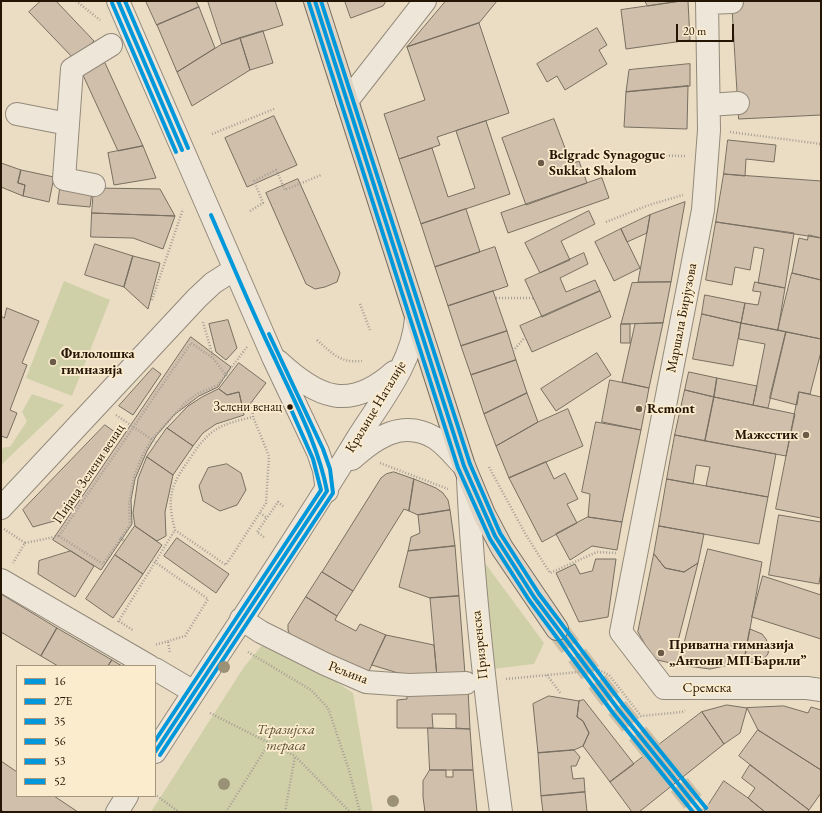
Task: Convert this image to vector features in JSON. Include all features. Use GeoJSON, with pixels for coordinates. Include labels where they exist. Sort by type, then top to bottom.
{"type":"FeatureCollection","features":[{"type":"Feature","properties":{"kind":"main road"},"geometry":{"type":"LineString","coordinates":[[315,1],[466,472],[484,514],[502,548],[557,628]]}},
{"type":"Feature","properties":{"kind":"street"},"geometry":{"type":"LineString","coordinates":[[118,1],[273,357],[318,452],[324,470],[327,490]]}},
{"type":"Feature","properties":{"kind":"street"},"geometry":{"type":"LineString","coordinates":[[347,100],[425,1]]}},
{"type":"Feature","properties":{"kind":"street"},"geometry":{"type":"LineString","coordinates":[[707,2],[732,2]]}},
{"type":"Feature","properties":{"kind":"street","name":"Маршала Бирјузова"},"geometry":{"type":"LineString","coordinates":[[621,632],[703,210],[708,156],[709,117],[707,2]]}},
{"type":"Feature","properties":{"kind":"street"},"geometry":{"type":"LineString","coordinates":[[94,185],[64,179],[72,69],[111,45]]}},
{"type":"Feature","properties":{"kind":"street"},"geometry":{"type":"LineString","coordinates":[[709,117],[738,103]]}},
{"type":"Feature","properties":{"kind":"street"},"geometry":{"type":"LineString","coordinates":[[16,114],[68,124]]}},
{"type":"Feature","properties":{"kind":"street"},"geometry":{"type":"LineString","coordinates":[[1,508],[197,298],[213,283],[235,269]]}},
{"type":"Feature","properties":{"kind":"street","name":"Краљице Наталије"},"geometry":{"type":"LineString","coordinates":[[156,750],[327,490],[402,365],[414,334],[416,318]]}},
{"type":"Feature","properties":{"kind":"street"},"geometry":{"type":"LineString","coordinates":[[273,357],[294,376],[312,388],[342,397],[372,389],[402,365]]}},
{"type":"Feature","properties":{"kind":"street","name":"Краљице Наталије"},"geometry":{"type":"LineString","coordinates":[[338,471],[375,440],[394,431],[403,430],[417,431],[435,438],[466,472]]}},
{"type":"Feature","properties":{"kind":"street","name":"Призренска"},"geometry":{"type":"LineString","coordinates":[[466,472],[471,550],[473,683],[501,812]]}},
{"type":"Feature","properties":{"kind":"street"},"geometry":{"type":"LineString","coordinates":[[6,573],[147,665]]}},
{"type":"Feature","properties":{"kind":"street","name":"Рељина"},"geometry":{"type":"LineString","coordinates":[[241,619],[261,632],[366,682],[409,685],[473,683]]}},
{"type":"Feature","properties":{"kind":"street","name":"Сремска"},"geometry":{"type":"LineString","coordinates":[[621,632],[664,688],[807,688],[821,690]]}},
{"type":"Feature","properties":{"kind":"street"},"geometry":{"type":"LineString","coordinates":[[156,670],[194,692]]}},
{"type":"Feature","properties":{"kind":"street"},"geometry":{"type":"LineString","coordinates":[[116,812],[126,797]]}},
{"type":"Feature","properties":{"kind":"path"},"geometry":{"type":"LineString","coordinates":[[76,1],[100,20]]}},
{"type":"Feature","properties":{"kind":"path"},"geometry":{"type":"LineString","coordinates":[[212,134],[274,109]]}},
{"type":"Feature","properties":{"kind":"path"},"geometry":{"type":"LineString","coordinates":[[709,117],[821,144]]}},
{"type":"Feature","properties":{"kind":"path"},"geometry":{"type":"LineString","coordinates":[[567,154],[708,156]]}},
{"type":"Feature","properties":{"kind":"path"},"geometry":{"type":"LineString","coordinates":[[250,211],[263,203],[254,180],[276,170],[285,190],[322,175]]}},
{"type":"Feature","properties":{"kind":"path"},"geometry":{"type":"LineString","coordinates":[[606,222],[649,205],[685,195]]}},
{"type":"Feature","properties":{"kind":"path"},"geometry":{"type":"LineString","coordinates":[[152,300],[182,209]]}},
{"type":"Feature","properties":{"kind":"path"},"geometry":{"type":"LineString","coordinates":[[197,298],[213,358]]}},
{"type":"Feature","properties":{"kind":"path"},"geometry":{"type":"LineString","coordinates":[[496,298],[533,298]]}},
{"type":"Feature","properties":{"kind":"path"},"geometry":{"type":"LineString","coordinates":[[360,304],[370,330]]}},
{"type":"Feature","properties":{"kind":"path"},"geometry":{"type":"LineString","coordinates":[[513,350],[525,338]]}},
{"type":"Feature","properties":{"kind":"path"},"geometry":{"type":"LineString","coordinates":[[317,340],[335,356],[348,362],[362,361]]}},
{"type":"Feature","properties":{"kind":"path","name":"Пијаца Зелени венац"},"geometry":{"type":"LineString","coordinates":[[225,375],[218,385],[197,394],[186,402],[152,439],[134,476],[129,506],[130,524],[103,564],[59,536],[191,343],[213,358],[228,378]]}},
{"type":"Feature","properties":{"kind":"path"},"geometry":{"type":"LineString","coordinates":[[225,375],[242,353]]}},
{"type":"Feature","properties":{"kind":"path"},"geometry":{"type":"LineString","coordinates":[[252,401],[253,417],[269,456],[266,503],[226,565],[175,530],[170,512],[171,496],[175,480],[203,440],[216,430],[253,417]]}},
{"type":"Feature","properties":{"kind":"path"},"geometry":{"type":"LineString","coordinates":[[118,416],[157,442]]}},
{"type":"Feature","properties":{"kind":"path"},"geometry":{"type":"LineString","coordinates":[[183,460],[187,463]]}},
{"type":"Feature","properties":{"kind":"path"},"geometry":{"type":"LineString","coordinates":[[374,461],[449,489]]}},
{"type":"Feature","properties":{"kind":"path"},"geometry":{"type":"LineString","coordinates":[[486,462],[526,536],[550,573],[597,552]]}},
{"type":"Feature","properties":{"kind":"path"},"geometry":{"type":"LineString","coordinates":[[264,537],[257,532],[278,502],[284,507]]}},
{"type":"Feature","properties":{"kind":"path"},"geometry":{"type":"LineString","coordinates":[[260,513],[267,518]]}},
{"type":"Feature","properties":{"kind":"path"},"geometry":{"type":"LineString","coordinates":[[1,527],[25,543],[59,536]]}},
{"type":"Feature","properties":{"kind":"path"},"geometry":{"type":"LineString","coordinates":[[137,633],[119,621],[175,530]]}},
{"type":"Feature","properties":{"kind":"path"},"geometry":{"type":"LineString","coordinates":[[120,538],[125,541]]}},
{"type":"Feature","properties":{"kind":"path"},"geometry":{"type":"LineString","coordinates":[[6,573],[25,543]]}},
{"type":"Feature","properties":{"kind":"path"},"geometry":{"type":"LineString","coordinates":[[149,641],[156,645],[185,636],[208,599],[152,560]]}},
{"type":"Feature","properties":{"kind":"path"},"geometry":{"type":"LineString","coordinates":[[168,642],[170,654]]}},
{"type":"Feature","properties":{"kind":"path"},"geometry":{"type":"LineString","coordinates":[[248,652],[311,690],[328,708],[349,770],[360,812]]}},
{"type":"Feature","properties":{"kind":"path"},"geometry":{"type":"LineString","coordinates":[[506,679],[599,670],[609,675],[641,716],[682,712]]}},
{"type":"Feature","properties":{"kind":"path"},"geometry":{"type":"LineString","coordinates":[[547,675],[562,694]]}},
{"type":"Feature","properties":{"kind":"path"},"geometry":{"type":"LineString","coordinates":[[210,713],[295,756],[350,812]]}},
{"type":"Feature","properties":{"kind":"path"},"geometry":{"type":"LineString","coordinates":[[226,812],[269,743]]}},
{"type":"Feature","properties":{"kind":"path"},"geometry":{"type":"LineString","coordinates":[[285,812],[295,756]]}},
{"type":"Feature","properties":{"kind":"path"},"geometry":{"type":"LineString","coordinates":[[157,796],[179,812]]}},
{"type":"Feature","properties":{"kind":"green space"},"geometry":{"type":"Polygon","coordinates":[[[64,281],[110,300],[72,396],[26,378],[64,281]]]}},
{"type":"Feature","properties":{"kind":"green space"},"geometry":{"type":"Polygon","coordinates":[[[32,394],[64,405],[1,465],[1,450],[5,447],[10,447],[27,421],[22,412],[32,394]]]}},
{"type":"Feature","properties":{"kind":"green space"},"geometry":{"type":"Polygon","coordinates":[[[482,559],[544,643],[534,664],[493,669],[482,559]]]}},
{"type":"Feature","properties":{"kind":"green space","name":"Теразијска тераса"},"geometry":{"type":"Polygon","coordinates":[[[263,644],[321,672],[353,693],[373,812],[151,812],[244,667],[263,644]]]}},
{"type":"Feature","properties":{"kind":"building"},"geometry":{"type":"Polygon","coordinates":[[[41,1],[56,1],[94,41],[74,59],[29,12],[41,1]]]}},
{"type":"Feature","properties":{"kind":"building"},"geometry":{"type":"Polygon","coordinates":[[[146,1],[196,1],[199,7],[157,25],[146,1]]]}},
{"type":"Feature","properties":{"kind":"building"},"geometry":{"type":"Polygon","coordinates":[[[208,1],[275,1],[283,25],[222,44],[208,1]]]}},
{"type":"Feature","properties":{"kind":"building"},"geometry":{"type":"Polygon","coordinates":[[[345,1],[386,1],[383,6],[351,18],[345,1]]]}},
{"type":"Feature","properties":{"kind":"building"},"geometry":{"type":"Polygon","coordinates":[[[446,1],[497,1],[479,23],[407,47],[446,1]]]}},
{"type":"Feature","properties":{"kind":"building"},"geometry":{"type":"Polygon","coordinates":[[[645,1],[681,1],[648,6],[645,1]]]}},
{"type":"Feature","properties":{"kind":"building"},"geometry":{"type":"Polygon","coordinates":[[[688,1],[690,40],[626,49],[621,10],[688,1]]]}},
{"type":"Feature","properties":{"kind":"building"},"geometry":{"type":"Polygon","coordinates":[[[732,1],[821,1],[821,115],[739,119],[732,1]]]}},
{"type":"Feature","properties":{"kind":"building"},"geometry":{"type":"Polygon","coordinates":[[[199,7],[215,48],[177,72],[157,25],[199,7]]]}},
{"type":"Feature","properties":{"kind":"building"},"geometry":{"type":"Polygon","coordinates":[[[479,23],[509,113],[437,137],[440,145],[399,159],[384,114],[425,100],[407,47],[479,23]]]}},
{"type":"Feature","properties":{"kind":"building"},"geometry":{"type":"Polygon","coordinates":[[[597,28],[607,45],[599,50],[607,64],[565,90],[557,76],[547,82],[537,64],[597,28]]]}},
{"type":"Feature","properties":{"kind":"building"},"geometry":{"type":"Polygon","coordinates":[[[263,31],[273,63],[250,70],[240,38],[263,31]]]}},
{"type":"Feature","properties":{"kind":"building"},"geometry":{"type":"Polygon","coordinates":[[[240,38],[250,70],[192,106],[177,72],[222,44],[240,38]]]}},
{"type":"Feature","properties":{"kind":"building"},"geometry":{"type":"Polygon","coordinates":[[[105,63],[143,146],[118,151],[82,73],[105,63]]]}},
{"type":"Feature","properties":{"kind":"building"},"geometry":{"type":"Polygon","coordinates":[[[690,64],[690,86],[626,92],[629,70],[690,64]]]}},
{"type":"Feature","properties":{"kind":"building"},"geometry":{"type":"Polygon","coordinates":[[[688,86],[687,129],[624,127],[626,92],[688,86]]]}},
{"type":"Feature","properties":{"kind":"building"},"geometry":{"type":"Polygon","coordinates":[[[274,116],[297,165],[247,187],[225,138],[274,116]]]}},
{"type":"Feature","properties":{"kind":"building","name":"Belgrade Synagogue Sukkat Shalom"},"geometry":{"type":"Polygon","coordinates":[[[554,119],[571,164],[579,161],[587,183],[526,205],[502,138],[554,119]]]}},
{"type":"Feature","properties":{"kind":"building"},"geometry":{"type":"Polygon","coordinates":[[[486,121],[510,194],[421,224],[399,159],[432,148],[448,197],[475,188],[456,131],[486,121]]]}},
{"type":"Feature","properties":{"kind":"building"},"geometry":{"type":"Polygon","coordinates":[[[728,140],[776,145],[774,162],[746,159],[745,176],[724,174],[728,140]]]}},
{"type":"Feature","properties":{"kind":"building"},"geometry":{"type":"Polygon","coordinates":[[[143,146],[156,178],[114,185],[108,153],[143,146]]]}},
{"type":"Feature","properties":{"kind":"building"},"geometry":{"type":"Polygon","coordinates":[[[1,163],[21,170],[18,183],[25,185],[23,196],[1,187],[1,163]]]}},
{"type":"Feature","properties":{"kind":"building"},"geometry":{"type":"Polygon","coordinates":[[[21,170],[54,177],[49,202],[23,196],[25,185],[18,183],[21,170]]]}},
{"type":"Feature","properties":{"kind":"building"},"geometry":{"type":"Polygon","coordinates":[[[724,174],[821,181],[821,238],[716,222],[724,174]]]}},
{"type":"Feature","properties":{"kind":"building"},"geometry":{"type":"Polygon","coordinates":[[[602,178],[609,198],[508,233],[501,213],[602,178]]]}},
{"type":"Feature","properties":{"kind":"building"},"geometry":{"type":"Polygon","coordinates":[[[298,179],[340,273],[337,282],[325,287],[315,289],[306,284],[266,193],[298,179]]]}},
{"type":"Feature","properties":{"kind":"building"},"geometry":{"type":"Polygon","coordinates":[[[94,188],[160,189],[175,216],[92,213],[94,188]]]}},
{"type":"Feature","properties":{"kind":"building"},"geometry":{"type":"Polygon","coordinates":[[[60,189],[92,191],[90,207],[58,204],[60,189]]]}},
{"type":"Feature","properties":{"kind":"building"},"geometry":{"type":"Polygon","coordinates":[[[685,202],[671,282],[638,282],[650,215],[685,202]]]}},
{"type":"Feature","properties":{"kind":"building"},"geometry":{"type":"Polygon","coordinates":[[[466,209],[480,252],[435,267],[421,224],[466,209]]]}},
{"type":"Feature","properties":{"kind":"building"},"geometry":{"type":"Polygon","coordinates":[[[589,211],[595,224],[561,241],[570,260],[540,273],[525,243],[589,211]]]}},
{"type":"Feature","properties":{"kind":"building"},"geometry":{"type":"Polygon","coordinates":[[[92,213],[175,216],[163,249],[133,238],[91,237],[92,213]]]}},
{"type":"Feature","properties":{"kind":"building"},"geometry":{"type":"Polygon","coordinates":[[[650,215],[647,233],[627,242],[621,229],[650,215]]]}},
{"type":"Feature","properties":{"kind":"building"},"geometry":{"type":"Polygon","coordinates":[[[716,222],[794,233],[785,288],[758,283],[764,249],[754,247],[750,270],[735,267],[732,285],[706,280],[716,222]]]}},
{"type":"Feature","properties":{"kind":"building"},"geometry":{"type":"Polygon","coordinates":[[[621,229],[640,268],[614,281],[595,242],[621,229]]]}},
{"type":"Feature","properties":{"kind":"building"},"geometry":{"type":"Polygon","coordinates":[[[809,235],[821,238],[821,280],[792,273],[799,238],[807,240],[809,235]]]}},
{"type":"Feature","properties":{"kind":"building"},"geometry":{"type":"Polygon","coordinates":[[[95,244],[133,256],[124,287],[85,275],[95,244]]]}},
{"type":"Feature","properties":{"kind":"building"},"geometry":{"type":"Polygon","coordinates":[[[495,247],[508,286],[448,306],[435,267],[495,247]]]}},
{"type":"Feature","properties":{"kind":"building"},"geometry":{"type":"Polygon","coordinates":[[[584,253],[588,264],[560,278],[566,292],[595,280],[600,291],[542,317],[525,280],[584,253]]]}},
{"type":"Feature","properties":{"kind":"building"},"geometry":{"type":"Polygon","coordinates":[[[133,256],[160,263],[148,309],[124,287],[133,256]]]}},
{"type":"Feature","properties":{"kind":"building"},"geometry":{"type":"Polygon","coordinates":[[[792,273],[821,280],[821,339],[778,330],[792,273]]]}},
{"type":"Feature","properties":{"kind":"building"},"geometry":{"type":"Polygon","coordinates":[[[671,282],[663,323],[621,324],[632,283],[671,282]]]}},
{"type":"Feature","properties":{"kind":"building"},"geometry":{"type":"Polygon","coordinates":[[[755,282],[785,288],[778,330],[741,323],[745,303],[758,305],[761,292],[753,291],[755,282]]]}},
{"type":"Feature","properties":{"kind":"building"},"geometry":{"type":"Polygon","coordinates":[[[493,291],[507,331],[461,346],[448,306],[493,291]]]}},
{"type":"Feature","properties":{"kind":"building"},"geometry":{"type":"Polygon","coordinates":[[[600,291],[611,317],[532,352],[520,326],[600,291]]]}},
{"type":"Feature","properties":{"kind":"building"},"geometry":{"type":"Polygon","coordinates":[[[705,295],[745,303],[741,323],[702,314],[705,295]]]}},
{"type":"Feature","properties":{"kind":"building"},"geometry":{"type":"Polygon","coordinates":[[[7,308],[39,321],[22,363],[27,365],[10,410],[17,413],[7,438],[1,436],[1,316],[4,318],[7,308]]]}},
{"type":"Feature","properties":{"kind":"building"},"geometry":{"type":"Polygon","coordinates":[[[702,314],[741,323],[733,366],[693,359],[702,314]]]}},
{"type":"Feature","properties":{"kind":"building"},"geometry":{"type":"Polygon","coordinates":[[[228,320],[237,348],[226,360],[216,352],[209,324],[228,320]]]}},
{"type":"Feature","properties":{"kind":"building"},"geometry":{"type":"Polygon","coordinates":[[[663,323],[649,388],[622,382],[635,324],[663,323]]]}},
{"type":"Feature","properties":{"kind":"building"},"geometry":{"type":"Polygon","coordinates":[[[741,323],[786,332],[768,408],[753,405],[765,344],[739,339],[741,323]]]}},
{"type":"Feature","properties":{"kind":"building"},"geometry":{"type":"Polygon","coordinates":[[[621,324],[630,324],[630,343],[621,343],[621,324]]]}},
{"type":"Feature","properties":{"kind":"building"},"geometry":{"type":"Polygon","coordinates":[[[507,331],[516,360],[471,375],[461,346],[507,331]]]}},
{"type":"Feature","properties":{"kind":"building"},"geometry":{"type":"Polygon","coordinates":[[[786,332],[821,339],[821,352],[810,394],[799,392],[797,405],[770,398],[786,332]]]}},
{"type":"Feature","properties":{"kind":"building"},"geometry":{"type":"Polygon","coordinates":[[[191,337],[231,367],[218,387],[199,396],[174,415],[156,436],[147,451],[135,479],[131,500],[132,524],[101,570],[53,540],[191,337]]]}},
{"type":"Feature","properties":{"kind":"building"},"geometry":{"type":"Polygon","coordinates":[[[597,353],[611,375],[556,411],[541,389],[597,353]]]}},
{"type":"Feature","properties":{"kind":"building"},"geometry":{"type":"Polygon","coordinates":[[[516,360],[527,393],[484,414],[471,375],[516,360]]]}},
{"type":"Feature","properties":{"kind":"building"},"geometry":{"type":"Polygon","coordinates":[[[239,363],[266,383],[247,408],[242,405],[239,392],[227,395],[219,389],[239,363]]]}},
{"type":"Feature","properties":{"kind":"building"},"geometry":{"type":"Polygon","coordinates":[[[153,368],[161,374],[133,415],[119,406],[153,368]]]}},
{"type":"Feature","properties":{"kind":"building"},"geometry":{"type":"Polygon","coordinates":[[[689,372],[717,378],[714,397],[685,390],[689,372]]]}},
{"type":"Feature","properties":{"kind":"building"},"geometry":{"type":"Polygon","coordinates":[[[717,378],[757,386],[753,405],[714,397],[717,378]]]}},
{"type":"Feature","properties":{"kind":"building"},"geometry":{"type":"Polygon","coordinates":[[[610,380],[649,388],[641,430],[602,422],[610,380]]]}},
{"type":"Feature","properties":{"kind":"building"},"geometry":{"type":"Polygon","coordinates":[[[219,389],[227,395],[239,392],[244,415],[216,424],[203,433],[193,446],[167,428],[188,406],[219,389]]]}},
{"type":"Feature","properties":{"kind":"building"},"geometry":{"type":"Polygon","coordinates":[[[685,390],[714,397],[705,441],[675,435],[685,390]]]}},
{"type":"Feature","properties":{"kind":"building","name":"Мажестик"},"geometry":{"type":"Polygon","coordinates":[[[799,392],[821,397],[821,518],[776,509],[799,392]]]}},
{"type":"Feature","properties":{"kind":"building"},"geometry":{"type":"Polygon","coordinates":[[[527,393],[538,422],[496,446],[484,414],[527,393]]]}},
{"type":"Feature","properties":{"kind":"building"},"geometry":{"type":"Polygon","coordinates":[[[714,397],[795,414],[786,456],[705,441],[714,397]]]}},
{"type":"Feature","properties":{"kind":"building"},"geometry":{"type":"Polygon","coordinates":[[[568,409],[583,446],[509,478],[496,446],[538,422],[568,409]]]}},
{"type":"Feature","properties":{"kind":"building"},"geometry":{"type":"Polygon","coordinates":[[[596,422],[641,430],[622,522],[588,517],[590,494],[582,492],[596,422]]]}},
{"type":"Feature","properties":{"kind":"building"},"geometry":{"type":"Polygon","coordinates":[[[105,425],[119,435],[65,518],[33,527],[23,510],[105,425]]]}},
{"type":"Feature","properties":{"kind":"building"},"geometry":{"type":"Polygon","coordinates":[[[167,428],[193,446],[173,475],[147,457],[167,428]]]}},
{"type":"Feature","properties":{"kind":"building"},"geometry":{"type":"Polygon","coordinates":[[[675,435],[776,454],[768,497],[706,486],[710,467],[696,465],[693,484],[667,479],[675,435]]]}},
{"type":"Feature","properties":{"kind":"building"},"geometry":{"type":"Polygon","coordinates":[[[147,457],[173,475],[165,512],[166,536],[157,541],[135,526],[133,513],[138,479],[147,457]]]}},
{"type":"Feature","properties":{"kind":"building"},"geometry":{"type":"Polygon","coordinates":[[[546,462],[554,479],[565,473],[578,499],[567,504],[577,523],[542,542],[509,478],[546,462]]]}},
{"type":"Feature","properties":{"kind":"building"},"geometry":{"type":"Polygon","coordinates":[[[227,464],[241,473],[246,490],[237,505],[220,511],[203,501],[199,486],[208,468],[227,464]]]}},
{"type":"Feature","properties":{"kind":"building"},"geometry":{"type":"Polygon","coordinates":[[[394,472],[414,479],[409,511],[404,509],[353,591],[322,572],[381,478],[386,474],[394,472]]]}},
{"type":"Feature","properties":{"kind":"building"},"geometry":{"type":"Polygon","coordinates":[[[414,479],[436,488],[443,493],[448,500],[450,510],[418,515],[409,511],[414,479]]]}},
{"type":"Feature","properties":{"kind":"building"},"geometry":{"type":"Polygon","coordinates":[[[667,479],[768,497],[759,544],[659,526],[667,479]]]}},
{"type":"Feature","properties":{"kind":"building"},"geometry":{"type":"Polygon","coordinates":[[[450,510],[455,546],[408,551],[411,537],[420,533],[418,515],[450,510]]]}},
{"type":"Feature","properties":{"kind":"building"},"geometry":{"type":"Polygon","coordinates":[[[779,515],[821,522],[821,571],[819,584],[769,575],[779,515]]]}},
{"type":"Feature","properties":{"kind":"building"},"geometry":{"type":"Polygon","coordinates":[[[588,517],[622,522],[617,550],[592,546],[570,560],[556,534],[588,517]]]}},
{"type":"Feature","properties":{"kind":"building"},"geometry":{"type":"Polygon","coordinates":[[[135,526],[162,545],[143,574],[115,555],[135,526]]]}},
{"type":"Feature","properties":{"kind":"building"},"geometry":{"type":"Polygon","coordinates":[[[659,526],[704,534],[698,563],[684,572],[665,568],[654,554],[659,526]]]}},
{"type":"Feature","properties":{"kind":"building"},"geometry":{"type":"Polygon","coordinates":[[[177,538],[229,574],[216,593],[164,556],[177,538]]]}},
{"type":"Feature","properties":{"kind":"building"},"geometry":{"type":"Polygon","coordinates":[[[455,546],[459,596],[430,598],[399,587],[408,551],[455,546]]]}},
{"type":"Feature","properties":{"kind":"building"},"geometry":{"type":"Polygon","coordinates":[[[708,549],[762,562],[744,662],[710,669],[679,665],[708,549]]]}},
{"type":"Feature","properties":{"kind":"building"},"geometry":{"type":"Polygon","coordinates":[[[71,551],[94,566],[75,597],[38,574],[39,561],[71,551]]]}},
{"type":"Feature","properties":{"kind":"building"},"geometry":{"type":"Polygon","coordinates":[[[654,554],[665,568],[684,572],[698,563],[677,645],[683,647],[679,665],[653,659],[638,632],[654,554]]]}},
{"type":"Feature","properties":{"kind":"building"},"geometry":{"type":"Polygon","coordinates":[[[115,555],[143,574],[113,618],[86,599],[115,555]]]}},
{"type":"Feature","properties":{"kind":"building"},"geometry":{"type":"Polygon","coordinates":[[[596,559],[616,559],[608,617],[579,622],[556,573],[575,564],[580,574],[592,571],[596,559]]]}},
{"type":"Feature","properties":{"kind":"building"},"geometry":{"type":"Polygon","coordinates":[[[322,572],[353,591],[337,616],[306,597],[322,572]]]}},
{"type":"Feature","properties":{"kind":"building"},"geometry":{"type":"Polygon","coordinates":[[[763,576],[821,595],[821,639],[752,617],[763,576]]]}},
{"type":"Feature","properties":{"kind":"building"},"geometry":{"type":"Polygon","coordinates":[[[1,594],[57,628],[41,656],[1,632],[1,594]]]}},
{"type":"Feature","properties":{"kind":"building"},"geometry":{"type":"Polygon","coordinates":[[[459,596],[465,674],[437,677],[430,598],[459,596]]]}},
{"type":"Feature","properties":{"kind":"building"},"geometry":{"type":"Polygon","coordinates":[[[306,597],[337,616],[335,620],[356,631],[360,624],[386,635],[367,675],[290,635],[288,625],[306,597]]]}},
{"type":"Feature","properties":{"kind":"building"},"geometry":{"type":"Polygon","coordinates":[[[57,628],[112,660],[109,665],[56,665],[41,656],[57,628]]]}},
{"type":"Feature","properties":{"kind":"building"},"geometry":{"type":"Polygon","coordinates":[[[750,629],[762,634],[769,646],[768,654],[760,663],[744,662],[750,629]]]}},
{"type":"Feature","properties":{"kind":"building"},"geometry":{"type":"Polygon","coordinates":[[[386,635],[434,645],[437,677],[398,673],[372,665],[386,635]]]}},
{"type":"Feature","properties":{"kind":"building"},"geometry":{"type":"Polygon","coordinates":[[[112,660],[120,665],[109,665],[112,660]]]}},
{"type":"Feature","properties":{"kind":"building"},"geometry":{"type":"Polygon","coordinates":[[[468,689],[470,729],[456,728],[456,714],[432,714],[433,728],[397,728],[397,700],[407,699],[407,692],[468,689]]]}},
{"type":"Feature","properties":{"kind":"building"},"geometry":{"type":"Polygon","coordinates":[[[549,696],[579,701],[577,717],[583,721],[589,733],[583,746],[574,750],[538,753],[533,704],[549,696]]]}},
{"type":"Feature","properties":{"kind":"building"},"geometry":{"type":"Polygon","coordinates":[[[584,700],[634,764],[610,782],[583,746],[589,733],[583,721],[577,717],[579,701],[584,700]]]}},
{"type":"Feature","properties":{"kind":"building"},"geometry":{"type":"Polygon","coordinates":[[[727,705],[747,708],[740,733],[724,744],[702,712],[727,705]]]}},
{"type":"Feature","properties":{"kind":"building"},"geometry":{"type":"Polygon","coordinates":[[[784,706],[808,713],[811,707],[821,710],[821,770],[758,730],[747,708],[784,706]]]}},
{"type":"Feature","properties":{"kind":"building"},"geometry":{"type":"Polygon","coordinates":[[[702,712],[724,744],[639,812],[632,812],[610,782],[702,712]]]}},
{"type":"Feature","properties":{"kind":"building"},"geometry":{"type":"Polygon","coordinates":[[[428,728],[470,729],[473,770],[430,770],[428,728]]]}},
{"type":"Feature","properties":{"kind":"building"},"geometry":{"type":"Polygon","coordinates":[[[758,730],[821,770],[821,793],[809,810],[739,756],[758,730]]]}},
{"type":"Feature","properties":{"kind":"building"},"geometry":{"type":"Polygon","coordinates":[[[574,750],[580,757],[576,766],[571,766],[573,779],[584,778],[585,792],[541,796],[538,753],[574,750]]]}},
{"type":"Feature","properties":{"kind":"building"},"geometry":{"type":"Polygon","coordinates":[[[1,761],[16,771],[16,797],[56,797],[78,812],[4,812],[1,810],[1,761]]]}},
{"type":"Feature","properties":{"kind":"building"},"geometry":{"type":"Polygon","coordinates":[[[750,765],[809,810],[807,812],[765,812],[748,798],[755,788],[742,778],[750,765]]]}},
{"type":"Feature","properties":{"kind":"building"},"geometry":{"type":"Polygon","coordinates":[[[430,770],[446,770],[446,777],[453,777],[453,770],[473,770],[477,812],[425,812],[423,781],[430,770]]]}},
{"type":"Feature","properties":{"kind":"building"},"geometry":{"type":"Polygon","coordinates":[[[724,781],[748,798],[765,812],[704,812],[724,781]]]}},
{"type":"Feature","properties":{"kind":"building"},"geometry":{"type":"Polygon","coordinates":[[[585,792],[587,812],[543,812],[541,796],[585,792]]]}},
{"type":"Feature","properties":{"kind":"tunnel"},"geometry":{"type":"LineString","coordinates":[[557,629],[618,709],[701,812]]}},
{"type":"Feature","properties":{"kind":"transit line","name":"56"},"geometry":{"type":"LineString","coordinates":[[118,1],[182,150]]}},
{"type":"Feature","properties":{"kind":"transit line","name":"52"},"geometry":{"type":"LineString","coordinates":[[125,1],[188,148]]}},
{"type":"Feature","properties":{"kind":"transit line","name":"16"},"geometry":{"type":"LineString","coordinates":[[315,1],[464,466],[495,536],[534,597],[618,709],[701,812]]}},
{"type":"Feature","properties":{"kind":"transit line","name":"35"},"geometry":{"type":"LineString","coordinates":[[321,1],[470,464],[500,533],[539,594],[623,705],[706,808]]}},
{"type":"Feature","properties":{"kind":"transit line","name":"53"},"geometry":{"type":"LineString","coordinates":[[112,3],[176,152]]}},
{"type":"Feature","properties":{"kind":"transit line","name":"27E"},"geometry":{"type":"LineString","coordinates":[[309,3],[458,468],[490,539],[529,600],[613,713],[693,812]]}},
{"type":"Feature","properties":{"kind":"transit line","name":"56"},"geometry":{"type":"LineString","coordinates":[[156,750],[327,491],[312,440],[258,323],[211,215]]}},
{"type":"Feature","properties":{"kind":"transit line","name":"53"},"geometry":{"type":"LineString","coordinates":[[160,755],[333,493],[330,469],[323,449],[269,334]]}},
{"type":"Feature","properties":{"kind":"transit line","name":"52"},"geometry":{"type":"LineString","coordinates":[[156,739],[321,490],[313,459],[290,407]]}},
{"type":"Feature","properties":{"kind":"place","name":"Belgrade Synagogue Sukkat Shalom"},"geometry":{"type":"Point","coordinates":[541,163]}},
{"type":"Feature","properties":{"kind":"place","name":"Филолошка гимназија"},"geometry":{"type":"Point","coordinates":[53,362]}},
{"type":"Feature","properties":{"kind":"place","name":"Зелени венац"},"geometry":{"type":"Point","coordinates":[290,407]}},
{"type":"Feature","properties":{"kind":"place","name":"Remont"},"geometry":{"type":"Point","coordinates":[639,409]}},
{"type":"Feature","properties":{"kind":"place","name":"Мажестик"},"geometry":{"type":"Point","coordinates":[806,435]}},
{"type":"Feature","properties":{"kind":"place","name":"Приватна гимназија „Антони МП Барили”"},"geometry":{"type":"Point","coordinates":[661,653]}}]}
